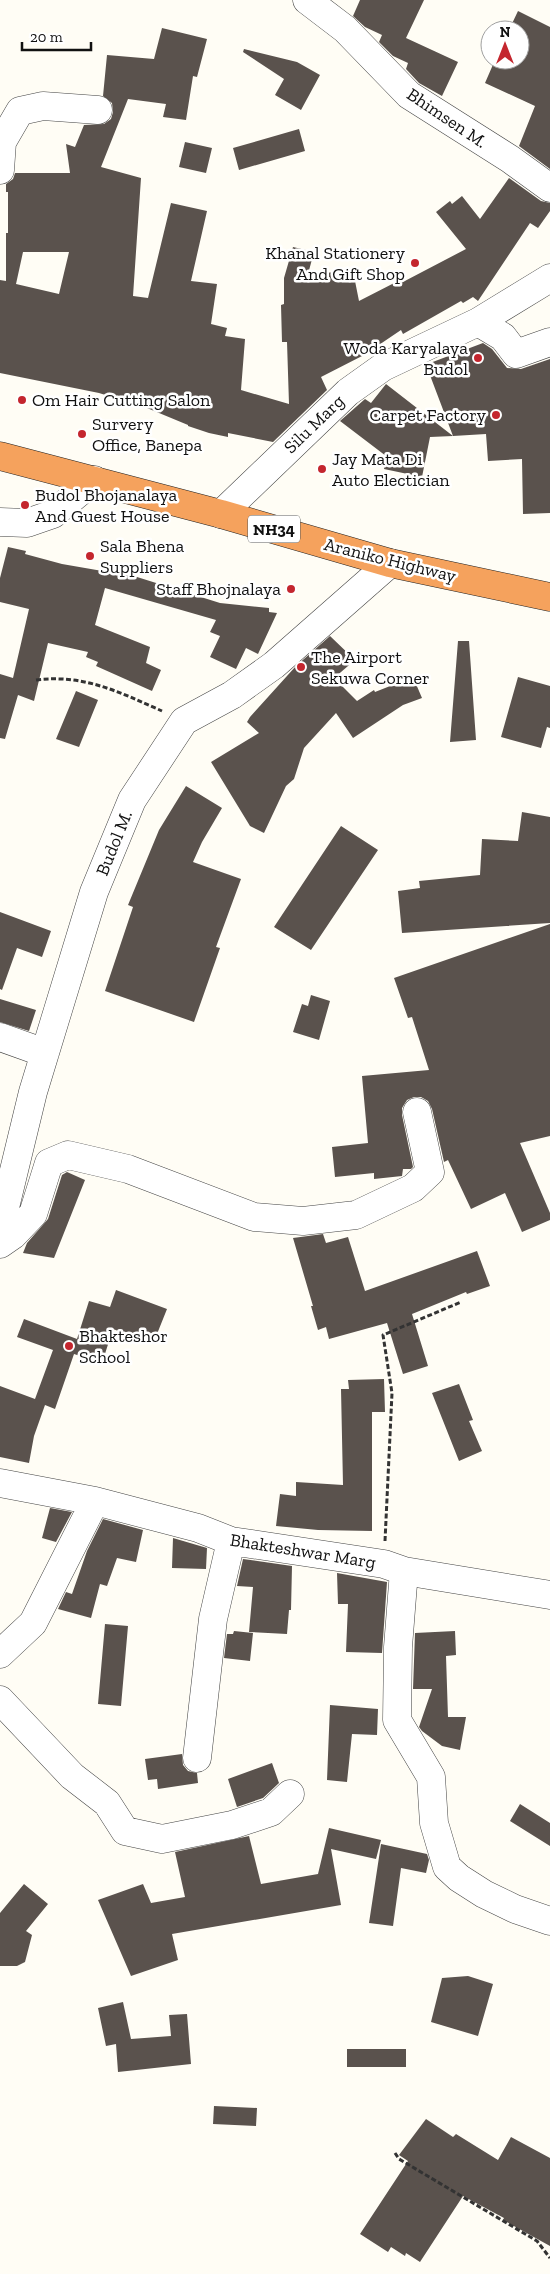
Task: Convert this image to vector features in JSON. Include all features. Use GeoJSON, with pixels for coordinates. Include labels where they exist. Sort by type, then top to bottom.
{"type":"FeatureCollection","features":[{"type":"Feature","properties":{"kind":"highway","name":"Araniko Highway"},"geometry":{"type":"LineString","coordinates":[[0,456],[221,514],[390,562],[550,597]]}},
{"type":"Feature","properties":{"kind":"street","name":"Bhimsen M."},"geometry":{"type":"LineString","coordinates":[[307,0],[345,29],[409,95],[510,159],[550,188]]}},
{"type":"Feature","properties":{"kind":"street"},"geometry":{"type":"LineString","coordinates":[[0,170],[2,142],[20,110],[43,106],[98,110]]}},
{"type":"Feature","properties":{"kind":"street","name":"Silu Marg"},"geometry":{"type":"LineString","coordinates":[[221,514],[348,392],[383,367],[478,322],[550,278]]}},
{"type":"Feature","properties":{"kind":"street"},"geometry":{"type":"LineString","coordinates":[[478,322],[503,338],[516,354],[550,342]]}},
{"type":"Feature","properties":{"kind":"street"},"geometry":{"type":"LineString","coordinates":[[0,522],[27,523],[53,514],[94,480]]}},
{"type":"Feature","properties":{"kind":"street","name":"Budol M."},"geometry":{"type":"LineString","coordinates":[[0,1228],[33,1092],[94,892],[132,800],[184,721],[232,696],[274,665],[390,562]]}},
{"type":"Feature","properties":{"kind":"street"},"geometry":{"type":"LineString","coordinates":[[0,1037],[45,1053]]}},
{"type":"Feature","properties":{"kind":"street"},"geometry":{"type":"LineString","coordinates":[[0,1244],[33,1214],[49,1163],[68,1156],[128,1170],[254,1217],[303,1221],[356,1214],[413,1188],[430,1172],[417,1112]]}},
{"type":"Feature","properties":{"kind":"street","name":"Bhakteshwar Marg"},"geometry":{"type":"LineString","coordinates":[[0,1483],[95,1501],[198,1528],[230,1541],[394,1567],[550,1595]]}},
{"type":"Feature","properties":{"kind":"street"},"geometry":{"type":"LineString","coordinates":[[0,1654],[33,1623],[95,1501]]}},
{"type":"Feature","properties":{"kind":"street"},"geometry":{"type":"LineString","coordinates":[[197,1758],[213,1619],[230,1541]]}},
{"type":"Feature","properties":{"kind":"street"},"geometry":{"type":"LineString","coordinates":[[394,1567],[398,1647],[396,1720],[431,1777],[434,1823],[447,1867],[459,1878],[484,1894],[515,1909],[550,1921]]}},
{"type":"Feature","properties":{"kind":"street"},"geometry":{"type":"LineString","coordinates":[[0,1700],[72,1776],[107,1802],[125,1831],[162,1838],[232,1825],[271,1812],[290,1794]]}},
{"type":"Feature","properties":{"kind":"path"},"geometry":{"type":"LineString","coordinates":[[36,680],[58,678],[88,682],[184,721]]}},
{"type":"Feature","properties":{"kind":"path"},"geometry":{"type":"LineString","coordinates":[[394,1567],[392,1393],[383,1335],[461,1302]]}},
{"type":"Feature","properties":{"kind":"path"},"geometry":{"type":"LineString","coordinates":[[395,2153],[399,2159],[537,2241],[550,2258]]}},
{"type":"Feature","properties":{"kind":"building"},"geometry":{"type":"Polygon","coordinates":[[[360,0],[424,0],[406,38],[458,62],[442,96],[419,83],[406,69],[408,63],[393,56],[379,42],[382,35],[365,27],[353,16],[360,0]]]}},
{"type":"Feature","properties":{"kind":"building"},"geometry":{"type":"Polygon","coordinates":[[[518,11],[550,27],[550,169],[519,146],[535,106],[485,83],[491,70],[530,70],[530,20],[514,20],[518,11]]]}},
{"type":"Feature","properties":{"kind":"building"},"geometry":{"type":"Polygon","coordinates":[[[162,28],[207,39],[197,77],[193,76],[186,120],[163,117],[166,104],[128,99],[101,167],[141,178],[133,296],[148,298],[171,203],[207,211],[191,281],[217,284],[211,324],[227,328],[225,336],[245,339],[241,390],[289,404],[287,342],[282,342],[281,305],[284,304],[284,278],[293,247],[314,252],[308,274],[353,271],[359,301],[400,280],[401,283],[466,249],[436,212],[450,201],[452,204],[462,196],[480,219],[509,178],[541,201],[550,203],[550,211],[538,228],[530,223],[478,301],[473,297],[463,303],[461,301],[403,334],[401,330],[364,355],[321,377],[327,390],[273,442],[228,433],[228,437],[209,433],[147,408],[99,393],[0,373],[0,280],[6,281],[6,233],[8,233],[8,192],[6,192],[6,184],[13,179],[15,173],[70,173],[66,144],[75,147],[84,125],[104,124],[111,119],[113,112],[112,103],[103,96],[107,55],[154,59],[162,28]],[[23,252],[16,284],[59,294],[69,252],[23,252]]]}},
{"type":"Feature","properties":{"kind":"building"},"geometry":{"type":"Polygon","coordinates":[[[244,49],[297,62],[320,75],[301,110],[275,95],[284,79],[243,52],[244,49]]]}},
{"type":"Feature","properties":{"kind":"building"},"geometry":{"type":"Polygon","coordinates":[[[299,129],[305,151],[239,170],[233,148],[299,129]]]}},
{"type":"Feature","properties":{"kind":"building"},"geometry":{"type":"Polygon","coordinates":[[[185,142],[212,148],[206,173],[179,167],[185,142]]]}},
{"type":"Feature","properties":{"kind":"building"},"geometry":{"type":"Polygon","coordinates":[[[483,343],[492,349],[507,368],[521,369],[550,359],[550,513],[523,514],[522,459],[488,461],[486,434],[453,436],[428,370],[432,369],[430,363],[483,343]]]}},
{"type":"Feature","properties":{"kind":"building"},"geometry":{"type":"Polygon","coordinates":[[[386,384],[453,436],[430,437],[422,477],[384,469],[386,456],[340,421],[365,399],[371,403],[386,384]]]}},
{"type":"Feature","properties":{"kind":"building"},"geometry":{"type":"Polygon","coordinates":[[[8,547],[26,551],[25,554],[62,564],[137,577],[220,603],[269,608],[269,612],[277,613],[258,654],[246,648],[236,669],[210,657],[220,636],[210,632],[216,620],[105,588],[95,625],[150,647],[146,663],[161,670],[152,691],[96,666],[98,662],[86,657],[88,652],[48,643],[34,701],[18,695],[5,739],[0,738],[0,674],[13,678],[29,609],[0,602],[0,578],[8,547]]]}},
{"type":"Feature","properties":{"kind":"building"},"geometry":{"type":"Polygon","coordinates":[[[330,636],[355,660],[334,678],[357,701],[374,690],[375,692],[413,677],[422,698],[403,705],[353,738],[336,713],[304,748],[294,779],[286,786],[264,833],[250,826],[211,762],[259,733],[247,722],[250,717],[296,666],[330,636]]]}},
{"type":"Feature","properties":{"kind":"building"},"geometry":{"type":"Polygon","coordinates":[[[458,641],[469,641],[476,740],[450,742],[458,641]]]}},
{"type":"Feature","properties":{"kind":"building"},"geometry":{"type":"Polygon","coordinates":[[[518,677],[550,686],[550,728],[547,727],[541,748],[501,737],[518,677]]]}},
{"type":"Feature","properties":{"kind":"building"},"geometry":{"type":"Polygon","coordinates":[[[76,691],[98,700],[79,747],[56,739],[76,691]]]}},
{"type":"Feature","properties":{"kind":"building"},"geometry":{"type":"Polygon","coordinates":[[[186,786],[222,808],[202,842],[193,862],[241,879],[216,947],[220,948],[194,1022],[105,991],[133,907],[128,905],[159,830],[186,786]]]}},
{"type":"Feature","properties":{"kind":"building"},"geometry":{"type":"Polygon","coordinates":[[[522,812],[550,817],[550,923],[402,933],[398,891],[420,888],[419,881],[480,875],[482,839],[518,841],[522,812]]]}},
{"type":"Feature","properties":{"kind":"building"},"geometry":{"type":"Polygon","coordinates":[[[341,826],[378,850],[311,950],[274,927],[341,826]]]}},
{"type":"Feature","properties":{"kind":"building"},"geometry":{"type":"Polygon","coordinates":[[[0,912],[51,931],[42,957],[17,948],[2,990],[0,989],[0,912]]]}},
{"type":"Feature","properties":{"kind":"building"},"geometry":{"type":"Polygon","coordinates":[[[550,924],[550,1136],[520,1143],[550,1213],[550,1220],[522,1232],[505,1193],[471,1209],[448,1160],[444,1162],[432,1109],[428,1101],[421,1097],[407,1100],[402,1108],[413,1167],[411,1169],[403,1169],[402,1176],[374,1179],[374,1173],[335,1177],[332,1147],[368,1143],[362,1076],[429,1070],[412,1017],[408,1018],[394,978],[550,924]]]}},
{"type":"Feature","properties":{"kind":"building"},"geometry":{"type":"Polygon","coordinates":[[[311,995],[330,1001],[319,1040],[293,1032],[302,1004],[308,1006],[311,995]]]}},
{"type":"Feature","properties":{"kind":"building"},"geometry":{"type":"Polygon","coordinates":[[[0,999],[36,1010],[29,1031],[0,1022],[0,999]]]}},
{"type":"Feature","properties":{"kind":"building"},"geometry":{"type":"Polygon","coordinates":[[[67,1172],[85,1180],[54,1258],[23,1253],[27,1243],[48,1219],[62,1175],[67,1172]]]}},
{"type":"Feature","properties":{"kind":"building"},"geometry":{"type":"Polygon","coordinates":[[[323,1234],[326,1243],[348,1237],[365,1291],[477,1251],[490,1286],[467,1294],[466,1292],[412,1314],[428,1366],[403,1374],[387,1323],[329,1339],[326,1327],[318,1330],[293,1238],[323,1234]]]}},
{"type":"Feature","properties":{"kind":"building"},"geometry":{"type":"Polygon","coordinates":[[[116,1290],[167,1309],[153,1344],[113,1329],[102,1363],[74,1354],[55,1409],[45,1405],[34,1436],[29,1463],[0,1457],[0,1386],[35,1399],[53,1350],[17,1337],[24,1319],[77,1339],[89,1301],[110,1307],[116,1290]]]}},
{"type":"Feature","properties":{"kind":"building"},"geometry":{"type":"Polygon","coordinates":[[[384,1379],[385,1412],[372,1412],[372,1531],[318,1530],[276,1526],[280,1494],[296,1496],[296,1482],[343,1485],[341,1389],[349,1389],[348,1380],[384,1379]]]}},
{"type":"Feature","properties":{"kind":"building"},"geometry":{"type":"Polygon","coordinates":[[[459,1384],[473,1420],[469,1421],[482,1451],[459,1461],[432,1393],[459,1384]]]}},
{"type":"Feature","properties":{"kind":"building"},"geometry":{"type":"Polygon","coordinates":[[[50,1508],[72,1512],[56,1542],[42,1538],[50,1508]]]}},
{"type":"Feature","properties":{"kind":"building"},"geometry":{"type":"Polygon","coordinates":[[[103,1519],[143,1530],[136,1562],[117,1558],[107,1586],[100,1584],[91,1618],[58,1609],[66,1592],[72,1594],[87,1551],[103,1519]]]}},
{"type":"Feature","properties":{"kind":"building"},"geometry":{"type":"Polygon","coordinates":[[[173,1538],[207,1548],[206,1569],[172,1568],[173,1538]]]}},
{"type":"Feature","properties":{"kind":"building"},"geometry":{"type":"Polygon","coordinates":[[[243,1559],[292,1566],[291,1610],[289,1610],[287,1634],[249,1632],[253,1587],[237,1586],[243,1559]]]}},
{"type":"Feature","properties":{"kind":"building"},"geometry":{"type":"Polygon","coordinates":[[[337,1573],[387,1582],[382,1653],[346,1652],[348,1604],[338,1604],[337,1573]]]}},
{"type":"Feature","properties":{"kind":"building"},"geometry":{"type":"Polygon","coordinates":[[[105,1624],[128,1626],[121,1706],[98,1704],[105,1624]]]}},
{"type":"Feature","properties":{"kind":"building"},"geometry":{"type":"Polygon","coordinates":[[[234,1631],[253,1633],[250,1661],[224,1658],[227,1634],[233,1634],[234,1631]]]}},
{"type":"Feature","properties":{"kind":"building"},"geometry":{"type":"Polygon","coordinates":[[[455,1631],[456,1655],[446,1656],[448,1717],[466,1717],[460,1750],[442,1746],[422,1731],[419,1727],[432,1689],[413,1689],[415,1633],[455,1631]]]}},
{"type":"Feature","properties":{"kind":"building"},"geometry":{"type":"Polygon","coordinates":[[[330,1705],[378,1709],[377,1735],[352,1734],[347,1782],[327,1780],[330,1705]]]}},
{"type":"Feature","properties":{"kind":"building"},"geometry":{"type":"Polygon","coordinates":[[[182,1754],[183,1765],[188,1771],[197,1773],[198,1783],[158,1789],[157,1779],[148,1780],[145,1759],[182,1754]]]}},
{"type":"Feature","properties":{"kind":"building"},"geometry":{"type":"Polygon","coordinates":[[[272,1763],[279,1783],[263,1798],[237,1807],[228,1779],[272,1763]]]}},
{"type":"Feature","properties":{"kind":"building"},"geometry":{"type":"Polygon","coordinates":[[[520,1804],[550,1823],[550,1846],[510,1821],[520,1804]]]}},
{"type":"Feature","properties":{"kind":"building"},"geometry":{"type":"Polygon","coordinates":[[[329,1828],[381,1840],[376,1859],[331,1849],[341,1905],[172,1934],[178,1960],[131,1976],[98,1900],[143,1884],[151,1903],[185,1897],[175,1852],[249,1836],[261,1884],[318,1874],[329,1828]]]}},
{"type":"Feature","properties":{"kind":"building"},"geometry":{"type":"Polygon","coordinates":[[[381,1844],[427,1854],[429,1860],[426,1873],[401,1868],[393,1926],[369,1923],[381,1844]]]}},
{"type":"Feature","properties":{"kind":"building"},"geometry":{"type":"Polygon","coordinates":[[[24,1884],[48,1904],[26,1931],[32,1935],[25,1962],[17,1966],[0,1966],[0,1913],[24,1884]]]}},
{"type":"Feature","properties":{"kind":"building"},"geometry":{"type":"Polygon","coordinates":[[[468,1976],[493,1984],[478,2036],[431,2022],[442,1978],[468,1976]]]}},
{"type":"Feature","properties":{"kind":"building"},"geometry":{"type":"Polygon","coordinates":[[[123,2002],[131,2039],[171,2036],[169,2015],[187,2014],[191,2064],[118,2072],[116,2044],[106,2046],[98,2008],[123,2002]]]}},
{"type":"Feature","properties":{"kind":"building"},"geometry":{"type":"Polygon","coordinates":[[[347,2049],[406,2049],[406,2067],[347,2067],[347,2049]]]}},
{"type":"Feature","properties":{"kind":"building"},"geometry":{"type":"Polygon","coordinates":[[[214,2106],[257,2108],[256,2126],[213,2124],[214,2106]]]}},
{"type":"Feature","properties":{"kind":"building"},"geometry":{"type":"Polygon","coordinates":[[[426,2119],[453,2137],[456,2134],[498,2160],[511,2137],[550,2158],[550,2246],[463,2196],[420,2262],[406,2253],[405,2256],[391,2247],[388,2252],[360,2234],[408,2161],[399,2155],[426,2119]]]}},
{"type":"Feature","properties":{"kind":"place","name":"Khanal Stationery And Gift Shop"},"geometry":{"type":"Point","coordinates":[415,263]}},
{"type":"Feature","properties":{"kind":"place","name":"Woda Karyalaya Budol"},"geometry":{"type":"Point","coordinates":[478,358]}},
{"type":"Feature","properties":{"kind":"place","name":"Om Hair Cutting Salon"},"geometry":{"type":"Point","coordinates":[22,400]}},
{"type":"Feature","properties":{"kind":"place","name":"Carpet Factory"},"geometry":{"type":"Point","coordinates":[496,415]}},
{"type":"Feature","properties":{"kind":"place","name":"Survery Office, Banepa"},"geometry":{"type":"Point","coordinates":[82,434]}},
{"type":"Feature","properties":{"kind":"place","name":"Jay Mata Di Auto Electician"},"geometry":{"type":"Point","coordinates":[322,469]}},
{"type":"Feature","properties":{"kind":"place","name":"Budol Bhojanalaya And Guest House"},"geometry":{"type":"Point","coordinates":[25,505]}},
{"type":"Feature","properties":{"kind":"place","name":"Sala Bhena Suppliers"},"geometry":{"type":"Point","coordinates":[90,556]}},
{"type":"Feature","properties":{"kind":"place","name":"Staff Bhojnalaya"},"geometry":{"type":"Point","coordinates":[291,589]}},
{"type":"Feature","properties":{"kind":"place","name":"The Airport Sekuwa Corner"},"geometry":{"type":"Point","coordinates":[301,667]}},
{"type":"Feature","properties":{"kind":"place","name":"Bhakteshor School"},"geometry":{"type":"Point","coordinates":[69,1346]}}]}
